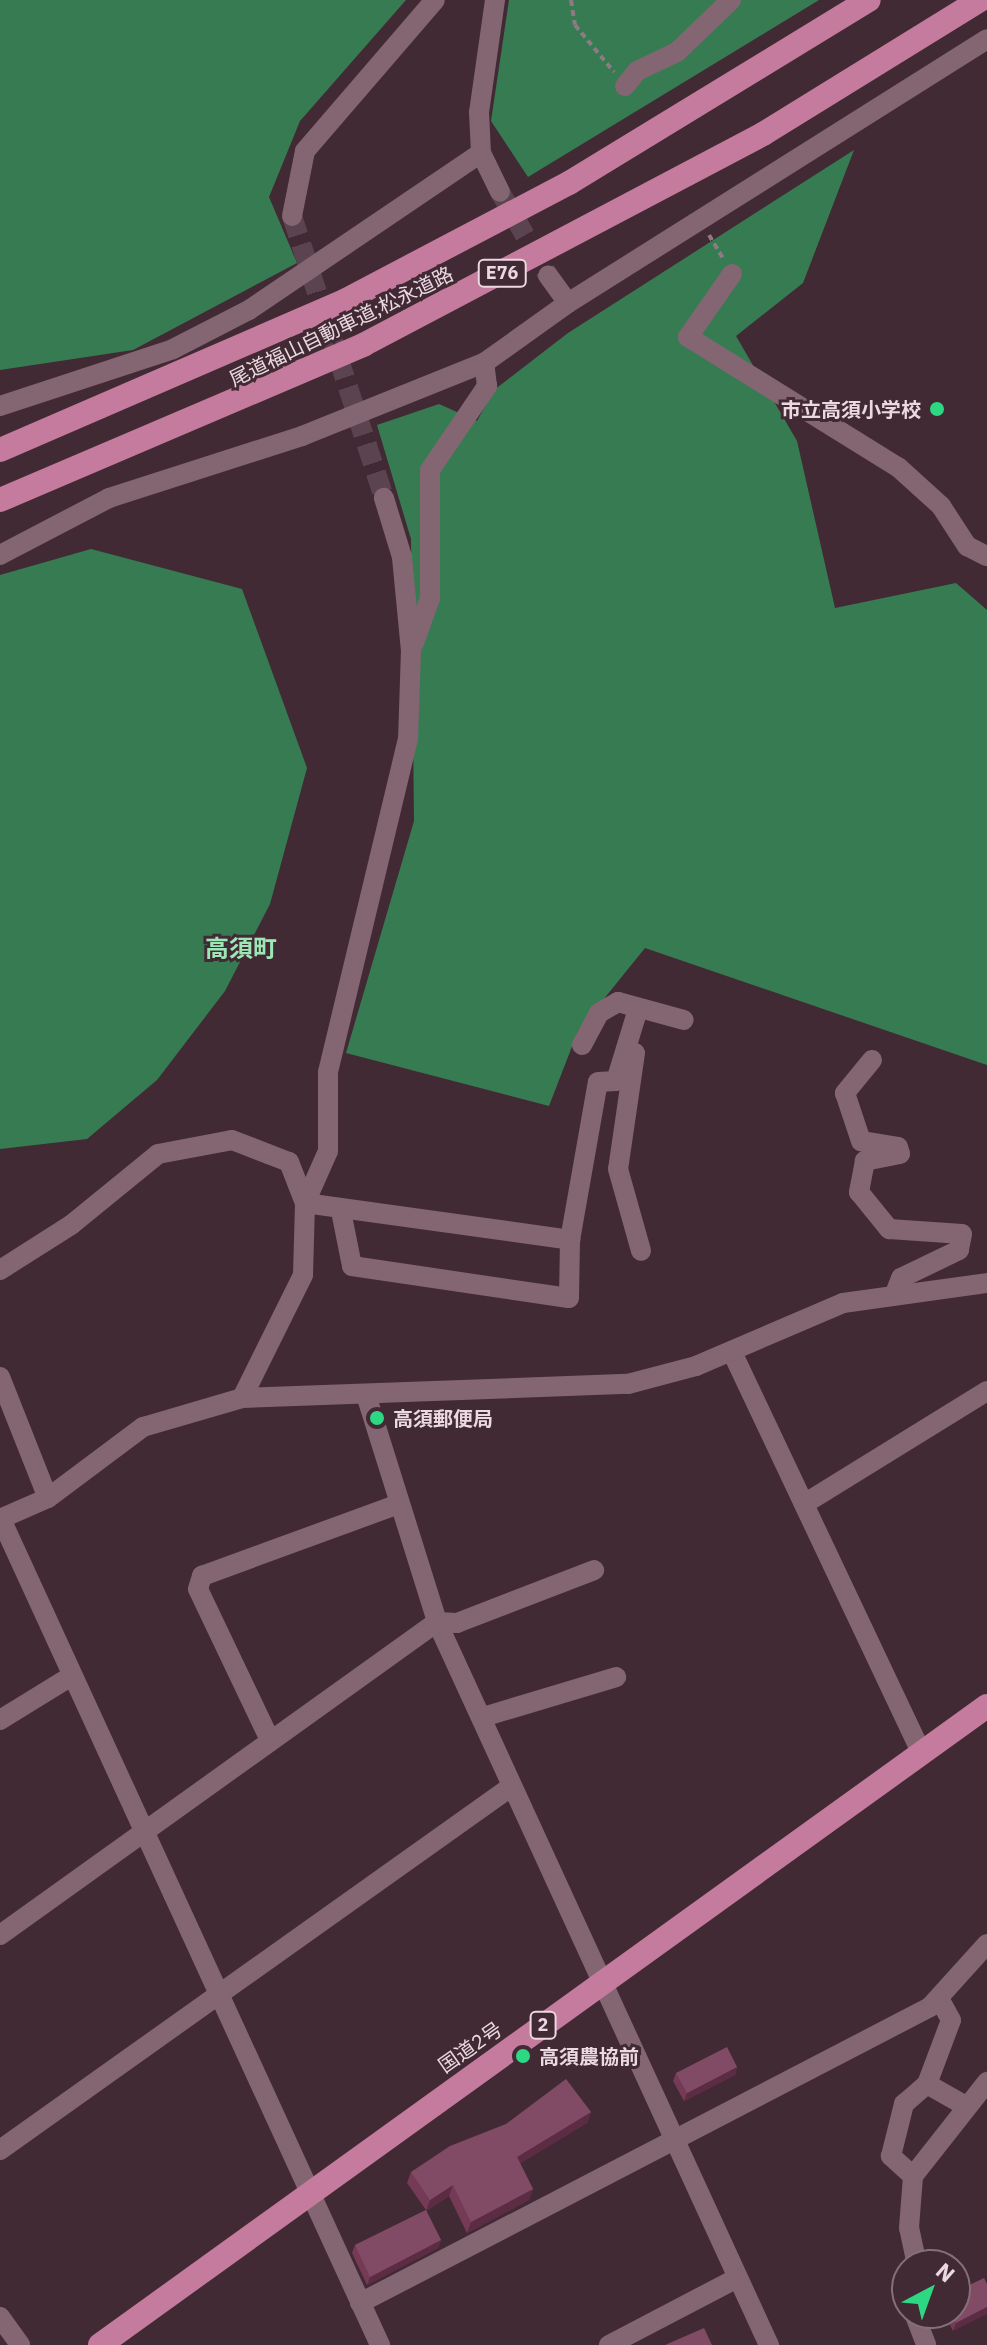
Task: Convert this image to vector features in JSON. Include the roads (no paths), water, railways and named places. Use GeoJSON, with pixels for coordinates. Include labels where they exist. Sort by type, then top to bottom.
{"type":"FeatureCollection","features":[{"type":"Feature","properties":{"kind":"highway","name":"尾道福山自動車道;松永道路"},"geometry":{"type":"LineString","coordinates":[[0,450],[346,300],[569,183],[869,0]]}},
{"type":"Feature","properties":{"kind":"highway","name":"尾道福山自動車道;松永道路"},"geometry":{"type":"LineString","coordinates":[[0,500],[363,345],[763,134],[980,0]]}},
{"type":"Feature","properties":{"kind":"highway","name":"国道2号"},"geometry":{"type":"LineString","coordinates":[[100,2345],[308,2192],[605,1981],[920,1749],[986,1708]]}},
{"type":"Feature","properties":{"kind":"street"},"geometry":{"type":"LineString","coordinates":[[292,216],[305,151],[435,0]]}},
{"type":"Feature","properties":{"kind":"street"},"geometry":{"type":"LineString","coordinates":[[495,0],[481,153],[500,192]]}},
{"type":"Feature","properties":{"kind":"street"},"geometry":{"type":"LineString","coordinates":[[625,86],[637,71],[677,52],[731,0]]}},
{"type":"Feature","properties":{"kind":"street"},"geometry":{"type":"LineString","coordinates":[[0,555],[109,498],[302,436],[484,363],[568,303],[987,39]]}},
{"type":"Feature","properties":{"kind":"street"},"geometry":{"type":"LineString","coordinates":[[0,406],[173,349],[249,310],[481,153]]}},
{"type":"Feature","properties":{"kind":"street"},"geometry":{"type":"LineString","coordinates":[[732,274],[688,337],[898,467],[941,506],[967,546],[987,556]]}},
{"type":"Feature","properties":{"kind":"street"},"geometry":{"type":"LineString","coordinates":[[548,275],[568,303]]}},
{"type":"Feature","properties":{"kind":"street"},"geometry":{"type":"LineString","coordinates":[[411,651],[430,598],[430,470],[487,386],[484,363]]}},
{"type":"Feature","properties":{"kind":"street"},"geometry":{"type":"LineString","coordinates":[[242,1398],[303,1275],[305,1203],[328,1151],[328,1072],[354,951],[395,815],[408,740],[411,651],[402,557],[384,498]]}},
{"type":"Feature","properties":{"kind":"street"},"geometry":{"type":"LineString","coordinates":[[582,1045],[599,1013],[618,1002],[684,1020]]}},
{"type":"Feature","properties":{"kind":"street"},"geometry":{"type":"LineString","coordinates":[[341,1211],[352,1266],[569,1298],[570,1240],[598,1082],[616,1081],[642,1011]]}},
{"type":"Feature","properties":{"kind":"street"},"geometry":{"type":"LineString","coordinates":[[641,1251],[618,1169],[642,1011]]}},
{"type":"Feature","properties":{"kind":"street"},"geometry":{"type":"LineString","coordinates":[[872,1060],[845,1093],[861,1141],[898,1147],[900,1154],[865,1161],[859,1192],[889,1229],[962,1234],[959,1250],[901,1278],[895,1294]]}},
{"type":"Feature","properties":{"kind":"street"},"geometry":{"type":"LineString","coordinates":[[0,1270],[71,1225],[158,1154],[232,1140],[266,1150],[289,1162],[305,1203]]}},
{"type":"Feature","properties":{"kind":"street"},"geometry":{"type":"LineString","coordinates":[[582,1165],[618,1169]]}},
{"type":"Feature","properties":{"kind":"street"},"geometry":{"type":"LineString","coordinates":[[305,1203],[341,1211],[570,1240]]}},
{"type":"Feature","properties":{"kind":"street"},"geometry":{"type":"LineString","coordinates":[[380,2345],[70,1677],[1,1519],[48,1498],[143,1427],[242,1398],[367,1398],[628,1384],[732,1352],[801,1317],[895,1294],[987,1283]]}},
{"type":"Feature","properties":{"kind":"street"},"geometry":{"type":"LineString","coordinates":[[732,1352],[920,1749]]}},
{"type":"Feature","properties":{"kind":"street"},"geometry":{"type":"LineString","coordinates":[[0,1377],[48,1498]]}},
{"type":"Feature","properties":{"kind":"street"},"geometry":{"type":"LineString","coordinates":[[804,1504],[987,1391]]}},
{"type":"Feature","properties":{"kind":"street"},"geometry":{"type":"LineString","coordinates":[[367,1398],[396,1505],[437,1622],[605,1981],[769,2345]]}},
{"type":"Feature","properties":{"kind":"street"},"geometry":{"type":"LineString","coordinates":[[270,1740],[198,1589],[202,1576],[396,1505]]}},
{"type":"Feature","properties":{"kind":"street"},"geometry":{"type":"LineString","coordinates":[[0,1935],[141,1831],[437,1622],[457,1623],[594,1570]]}},
{"type":"Feature","properties":{"kind":"street"},"geometry":{"type":"LineString","coordinates":[[0,1720],[70,1677]]}},
{"type":"Feature","properties":{"kind":"street"},"geometry":{"type":"LineString","coordinates":[[483,1717],[616,1677]]}},
{"type":"Feature","properties":{"kind":"street"},"geometry":{"type":"LineString","coordinates":[[0,2150],[512,1786]]}},
{"type":"Feature","properties":{"kind":"street"},"geometry":{"type":"LineString","coordinates":[[360,2303],[677,2141],[939,1998],[987,1944]]}},
{"type":"Feature","properties":{"kind":"street"},"geometry":{"type":"LineString","coordinates":[[913,2176],[891,2156],[904,2104],[927,2084],[951,2020],[939,1998]]}},
{"type":"Feature","properties":{"kind":"street"},"geometry":{"type":"LineString","coordinates":[[914,2249],[909,2228],[913,2176],[964,2105],[987,2082]]}},
{"type":"Feature","properties":{"kind":"street"},"geometry":{"type":"LineString","coordinates":[[927,2084],[964,2105]]}},
{"type":"Feature","properties":{"kind":"street"},"geometry":{"type":"LineString","coordinates":[[609,2345],[737,2278]]}},
{"type":"Feature","properties":{"kind":"street"},"geometry":{"type":"LineString","coordinates":[[0,2317],[20,2345]]}},
{"type":"Feature","properties":{"kind":"tunnel"},"geometry":{"type":"LineString","coordinates":[[500,192],[548,275]]}},
{"type":"Feature","properties":{"kind":"tunnel"},"geometry":{"type":"LineString","coordinates":[[292,216],[384,498]]}},
{"type":"Feature","properties":{"kind":"place","name":"市立高須小学校"},"geometry":{"type":"Point","coordinates":[937,409]}},
{"type":"Feature","properties":{"kind":"place","name":"高須郵便局"},"geometry":{"type":"Point","coordinates":[377,1418]}},
{"type":"Feature","properties":{"kind":"place","name":"高須農協前"},"geometry":{"type":"Point","coordinates":[523,2056]}},
{"type":"Feature","properties":{"kind":"district","name":"高須町"},"geometry":{"type":"Point","coordinates":[241,949]}}]}
